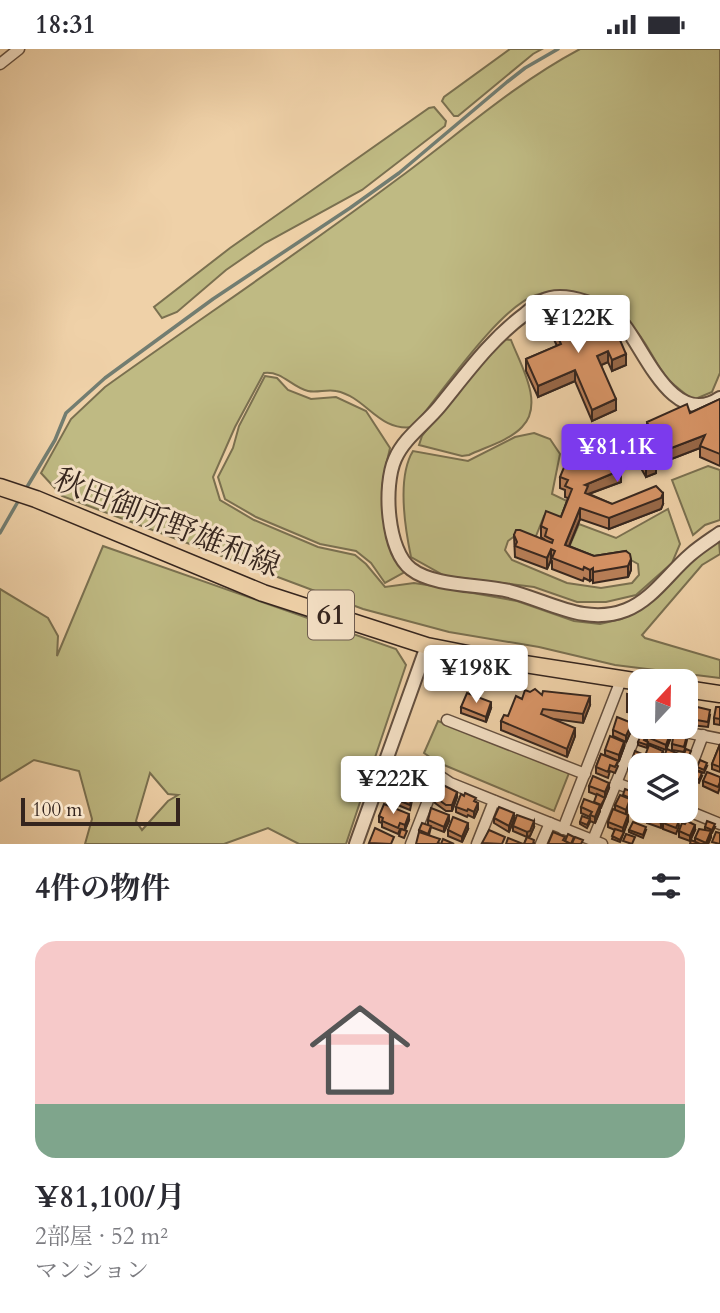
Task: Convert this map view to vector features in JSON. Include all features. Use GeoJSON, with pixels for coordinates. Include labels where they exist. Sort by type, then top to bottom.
{"type":"FeatureCollection","features":[{"type":"Feature","properties":{"kind":"main road","name":"秋田御所野雄和線"},"geometry":{"type":"LineString","coordinates":[[0,487],[36,499],[263,593],[427,646],[628,681]]}},
{"type":"Feature","properties":{"kind":"main road"},"geometry":{"type":"LineString","coordinates":[[698,691],[720,694]]}},
{"type":"Feature","properties":{"kind":"street"},"geometry":{"type":"LineString","coordinates":[[0,64],[19,49]]}},
{"type":"Feature","properties":{"kind":"street"},"geometry":{"type":"LineString","coordinates":[[720,398],[700,407],[686,404],[669,390],[648,365],[621,323],[606,311],[581,299],[544,300],[503,331],[410,437],[393,462],[388,488],[389,508],[399,554],[410,568],[438,580],[509,591],[580,615],[604,616],[628,610],[648,597],[692,553],[720,533]]}},
{"type":"Feature","properties":{"kind":"street"},"geometry":{"type":"LineString","coordinates":[[356,844],[427,646]]}},
{"type":"Feature","properties":{"kind":"street"},"geometry":{"type":"LineString","coordinates":[[563,829],[621,680]]}},
{"type":"Feature","properties":{"kind":"street"},"geometry":{"type":"LineString","coordinates":[[447,720],[585,774]]}},
{"type":"Feature","properties":{"kind":"street"},"geometry":{"type":"LineString","coordinates":[[698,734],[720,739]]}},
{"type":"Feature","properties":{"kind":"street"},"geometry":{"type":"LineString","coordinates":[[696,753],[703,735]]}},
{"type":"Feature","properties":{"kind":"street"},"geometry":{"type":"LineString","coordinates":[[411,844],[438,775],[450,783],[598,842],[616,783],[634,739]]}},
{"type":"Feature","properties":{"kind":"street"},"geometry":{"type":"LineString","coordinates":[[616,783],[628,788]]}},
{"type":"Feature","properties":{"kind":"street"},"geometry":{"type":"LineString","coordinates":[[477,844],[494,801]]}},
{"type":"Feature","properties":{"kind":"street"},"geometry":{"type":"LineString","coordinates":[[698,815],[720,824]]}},
{"type":"Feature","properties":{"kind":"street"},"geometry":{"type":"LineString","coordinates":[[541,844],[550,823]]}},
{"type":"Feature","properties":{"kind":"shaded area"},"geometry":{"type":"Polygon","coordinates":[[[510,49],[542,49],[458,116],[454,116],[442,101],[444,97],[510,49]]]}},
{"type":"Feature","properties":{"kind":"shaded area"},"geometry":{"type":"Polygon","coordinates":[[[580,49],[720,49],[720,373],[712,392],[693,400],[677,387],[663,373],[637,332],[612,309],[575,293],[549,292],[521,303],[505,316],[471,353],[413,427],[401,427],[381,419],[347,394],[308,391],[276,374],[264,373],[235,427],[213,477],[220,500],[254,520],[318,547],[355,555],[385,587],[414,583],[434,586],[517,601],[574,621],[600,624],[621,619],[647,605],[698,553],[719,541],[720,554],[702,565],[642,635],[720,660],[720,678],[698,675],[698,669],[647,669],[615,665],[539,647],[449,632],[363,609],[62,496],[41,473],[71,419],[105,387],[363,205],[510,94],[580,49]]]}},
{"type":"Feature","properties":{"kind":"shaded area"},"geometry":{"type":"Polygon","coordinates":[[[434,107],[446,121],[445,126],[362,190],[265,243],[226,270],[177,312],[162,318],[154,307],[230,248],[434,107]]]}},
{"type":"Feature","properties":{"kind":"shaded area"},"geometry":{"type":"Polygon","coordinates":[[[503,339],[511,340],[531,396],[528,418],[522,427],[504,439],[469,455],[462,456],[419,445],[422,436],[477,365],[503,339]]]}},
{"type":"Feature","properties":{"kind":"shaded area"},"geometry":{"type":"Polygon","coordinates":[[[265,376],[277,378],[288,390],[311,399],[336,397],[366,411],[390,448],[382,487],[384,513],[391,544],[405,572],[385,583],[371,563],[356,551],[320,544],[256,517],[225,499],[218,477],[233,448],[239,426],[265,376]]]}},
{"type":"Feature","properties":{"kind":"shaded area"},"geometry":{"type":"Polygon","coordinates":[[[534,433],[550,439],[560,454],[552,494],[567,501],[559,522],[544,516],[534,541],[516,535],[508,541],[505,550],[512,560],[567,583],[601,588],[632,583],[639,575],[638,564],[629,559],[593,562],[567,552],[579,524],[616,538],[668,509],[680,544],[672,563],[636,595],[606,602],[577,602],[534,587],[445,576],[411,557],[404,488],[405,474],[413,451],[468,461],[515,437],[534,433]]]}},
{"type":"Feature","properties":{"kind":"shaded area"},"geometry":{"type":"Polygon","coordinates":[[[708,466],[720,470],[720,520],[705,525],[693,535],[672,480],[708,466]]]}},
{"type":"Feature","properties":{"kind":"shaded area"},"geometry":{"type":"Polygon","coordinates":[[[103,546],[396,649],[406,665],[346,844],[299,844],[268,828],[224,844],[85,844],[92,819],[79,771],[34,760],[0,781],[0,589],[48,618],[58,636],[57,656],[103,546]],[[150,773],[136,821],[142,830],[168,801],[178,795],[168,794],[150,773]]]}},
{"type":"Feature","properties":{"kind":"shaded area"},"geometry":{"type":"Polygon","coordinates":[[[438,721],[569,773],[554,811],[437,762],[424,753],[438,721]]]}},
{"type":"Feature","properties":{"kind":"building"},"geometry":{"type":"Polygon","coordinates":[[[571,300],[588,338],[614,326],[626,354],[612,360],[608,351],[597,356],[616,399],[592,410],[575,370],[538,386],[526,359],[561,344],[546,311],[571,300]]]}},
{"type":"Feature","properties":{"kind":"building"},"geometry":{"type":"Polygon","coordinates":[[[720,399],[720,454],[700,446],[705,435],[661,452],[657,444],[650,447],[656,462],[646,466],[638,452],[617,460],[621,470],[585,485],[588,486],[585,493],[612,504],[656,486],[663,493],[661,498],[609,518],[580,508],[565,545],[594,556],[626,551],[631,559],[628,566],[593,572],[593,568],[590,570],[584,567],[583,570],[552,558],[555,551],[551,549],[547,558],[515,546],[516,530],[552,543],[553,540],[545,536],[547,529],[541,526],[546,511],[561,517],[572,489],[565,486],[568,480],[560,477],[567,460],[585,468],[577,450],[609,437],[615,455],[654,439],[647,422],[687,404],[690,413],[720,399]]]}},
{"type":"Feature","properties":{"kind":"building"},"geometry":{"type":"Polygon","coordinates":[[[535,689],[542,695],[543,691],[590,696],[583,714],[543,709],[541,714],[575,728],[567,749],[501,721],[504,715],[508,716],[516,696],[522,699],[525,690],[530,692],[535,689]]]}},
{"type":"Feature","properties":{"kind":"building"},"geometry":{"type":"Polygon","coordinates":[[[467,693],[491,702],[486,717],[461,707],[467,693]]]}},
{"type":"Feature","properties":{"kind":"building"},"geometry":{"type":"Polygon","coordinates":[[[698,707],[710,710],[708,722],[698,720],[698,707]]]}},
{"type":"Feature","properties":{"kind":"building"},"geometry":{"type":"Polygon","coordinates":[[[716,707],[720,707],[720,719],[714,718],[716,707]]]}},
{"type":"Feature","properties":{"kind":"building"},"geometry":{"type":"Polygon","coordinates":[[[617,717],[628,721],[626,736],[613,730],[617,717]]]}},
{"type":"Feature","properties":{"kind":"building"},"geometry":{"type":"Polygon","coordinates":[[[610,736],[624,742],[619,755],[605,750],[610,736]]]}},
{"type":"Feature","properties":{"kind":"building"},"geometry":{"type":"Polygon","coordinates":[[[639,739],[644,739],[648,742],[647,745],[638,742],[639,739]]]}},
{"type":"Feature","properties":{"kind":"building"},"geometry":{"type":"Polygon","coordinates":[[[652,739],[668,739],[666,745],[652,739]]]}},
{"type":"Feature","properties":{"kind":"building"},"geometry":{"type":"Polygon","coordinates":[[[673,739],[686,739],[684,747],[672,744],[673,739]]]}},
{"type":"Feature","properties":{"kind":"building"},"geometry":{"type":"Polygon","coordinates":[[[720,744],[720,767],[712,764],[720,744]]]}},
{"type":"Feature","properties":{"kind":"building"},"geometry":{"type":"Polygon","coordinates":[[[649,745],[663,751],[662,753],[646,753],[649,745]]]}},
{"type":"Feature","properties":{"kind":"building"},"geometry":{"type":"Polygon","coordinates":[[[601,754],[618,761],[615,767],[610,765],[608,772],[596,767],[601,754]]]}},
{"type":"Feature","properties":{"kind":"building"},"geometry":{"type":"Polygon","coordinates":[[[700,760],[707,763],[704,770],[698,765],[700,760]]]}},
{"type":"Feature","properties":{"kind":"building"},"geometry":{"type":"Polygon","coordinates":[[[403,762],[426,772],[425,775],[421,774],[415,784],[398,777],[403,762]]]}},
{"type":"Feature","properties":{"kind":"building"},"geometry":{"type":"Polygon","coordinates":[[[707,772],[720,777],[718,787],[703,781],[707,772]]]}},
{"type":"Feature","properties":{"kind":"building"},"geometry":{"type":"Polygon","coordinates":[[[593,776],[609,783],[605,792],[589,786],[593,776]]]}},
{"type":"Feature","properties":{"kind":"building"},"geometry":{"type":"Polygon","coordinates":[[[393,783],[413,791],[410,805],[388,796],[393,783]]]}},
{"type":"Feature","properties":{"kind":"building"},"geometry":{"type":"Polygon","coordinates":[[[441,784],[457,792],[452,805],[446,805],[435,797],[441,784]]]}},
{"type":"Feature","properties":{"kind":"building"},"geometry":{"type":"Polygon","coordinates":[[[465,793],[476,798],[474,801],[478,803],[474,812],[456,807],[461,794],[464,796],[465,793]]]}},
{"type":"Feature","properties":{"kind":"building"},"geometry":{"type":"Polygon","coordinates":[[[597,794],[605,798],[601,805],[594,802],[597,794]]]}},
{"type":"Feature","properties":{"kind":"building"},"geometry":{"type":"Polygon","coordinates":[[[620,795],[628,798],[626,810],[615,805],[620,795]]]}},
{"type":"Feature","properties":{"kind":"building"},"geometry":{"type":"Polygon","coordinates":[[[584,799],[600,805],[595,817],[590,815],[592,812],[581,807],[584,799]]]}},
{"type":"Feature","properties":{"kind":"building"},"geometry":{"type":"Polygon","coordinates":[[[384,804],[409,814],[405,825],[400,823],[398,828],[382,821],[383,818],[379,816],[384,804]]]}},
{"type":"Feature","properties":{"kind":"building"},"geometry":{"type":"Polygon","coordinates":[[[499,807],[514,813],[509,826],[494,818],[499,807]]]}},
{"type":"Feature","properties":{"kind":"building"},"geometry":{"type":"Polygon","coordinates":[[[431,808],[449,815],[444,827],[428,820],[431,808]]]}},
{"type":"Feature","properties":{"kind":"building"},"geometry":{"type":"Polygon","coordinates":[[[613,809],[628,815],[623,828],[608,822],[613,809]]]}},
{"type":"Feature","properties":{"kind":"building"},"geometry":{"type":"Polygon","coordinates":[[[517,815],[534,821],[530,831],[513,826],[517,815]]]}},
{"type":"Feature","properties":{"kind":"building"},"geometry":{"type":"Polygon","coordinates":[[[582,816],[590,819],[587,825],[580,822],[582,816]]]}},
{"type":"Feature","properties":{"kind":"building"},"geometry":{"type":"Polygon","coordinates":[[[453,817],[468,823],[462,837],[448,830],[453,817]]]}},
{"type":"Feature","properties":{"kind":"building"},"geometry":{"type":"Polygon","coordinates":[[[707,821],[715,824],[712,830],[705,827],[707,821]]]}},
{"type":"Feature","properties":{"kind":"building"},"geometry":{"type":"Polygon","coordinates":[[[422,823],[431,826],[428,834],[419,830],[422,823]]]}},
{"type":"Feature","properties":{"kind":"building"},"geometry":{"type":"Polygon","coordinates":[[[632,823],[646,827],[643,835],[629,830],[632,823]]]}},
{"type":"Feature","properties":{"kind":"building"},"geometry":{"type":"Polygon","coordinates":[[[663,823],[678,823],[676,828],[663,823]]]}},
{"type":"Feature","properties":{"kind":"building"},"geometry":{"type":"Polygon","coordinates":[[[682,823],[695,825],[690,836],[679,831],[682,823]]]}},
{"type":"Feature","properties":{"kind":"building"},"geometry":{"type":"Polygon","coordinates":[[[375,828],[394,837],[391,844],[369,843],[375,828]]]}},
{"type":"Feature","properties":{"kind":"building"},"geometry":{"type":"Polygon","coordinates":[[[401,829],[407,831],[404,838],[399,836],[401,829]]]}},
{"type":"Feature","properties":{"kind":"building"},"geometry":{"type":"Polygon","coordinates":[[[615,829],[624,832],[620,840],[612,836],[615,829]]]}},
{"type":"Feature","properties":{"kind":"building"},"geometry":{"type":"Polygon","coordinates":[[[699,829],[711,831],[706,843],[695,838],[699,829]]]}},
{"type":"Feature","properties":{"kind":"building"},"geometry":{"type":"Polygon","coordinates":[[[489,830],[505,837],[502,844],[482,843],[489,830]]]}},
{"type":"Feature","properties":{"kind":"building"},"geometry":{"type":"Polygon","coordinates":[[[419,832],[440,839],[437,844],[416,844],[419,832]]]}},
{"type":"Feature","properties":{"kind":"building"},"geometry":{"type":"Polygon","coordinates":[[[553,832],[565,837],[563,840],[568,844],[548,844],[553,832]]]}},
{"type":"Feature","properties":{"kind":"building"},"geometry":{"type":"Polygon","coordinates":[[[716,832],[720,833],[720,844],[712,842],[716,832]]]}},
{"type":"Feature","properties":{"kind":"building"},"geometry":{"type":"Polygon","coordinates":[[[568,834],[574,837],[571,844],[565,841],[568,834]]]}},
{"type":"Feature","properties":{"kind":"building"},"geometry":{"type":"Polygon","coordinates":[[[626,834],[635,837],[632,844],[623,841],[626,834]]]}},
{"type":"Feature","properties":{"kind":"building"},"geometry":{"type":"Polygon","coordinates":[[[527,837],[534,840],[533,844],[524,844],[527,837]]]}},
{"type":"Feature","properties":{"kind":"building"},"geometry":{"type":"Polygon","coordinates":[[[575,837],[583,840],[581,844],[572,843],[575,837]]]}},
{"type":"Feature","properties":{"kind":"building"},"geometry":{"type":"Polygon","coordinates":[[[508,838],[523,844],[506,844],[508,838]]]}},
{"type":"Feature","properties":{"kind":"building"},"geometry":{"type":"Polygon","coordinates":[[[443,839],[454,844],[441,844],[443,839]]]}},
{"type":"Feature","properties":{"kind":"waterway"},"geometry":{"type":"LineString","coordinates":[[24,492],[55,440],[66,413],[105,378],[213,299],[399,173],[507,82],[558,49]]}},
{"type":"Feature","properties":{"kind":"waterway"},"geometry":{"type":"LineString","coordinates":[[0,533],[20,498]]}}]}
